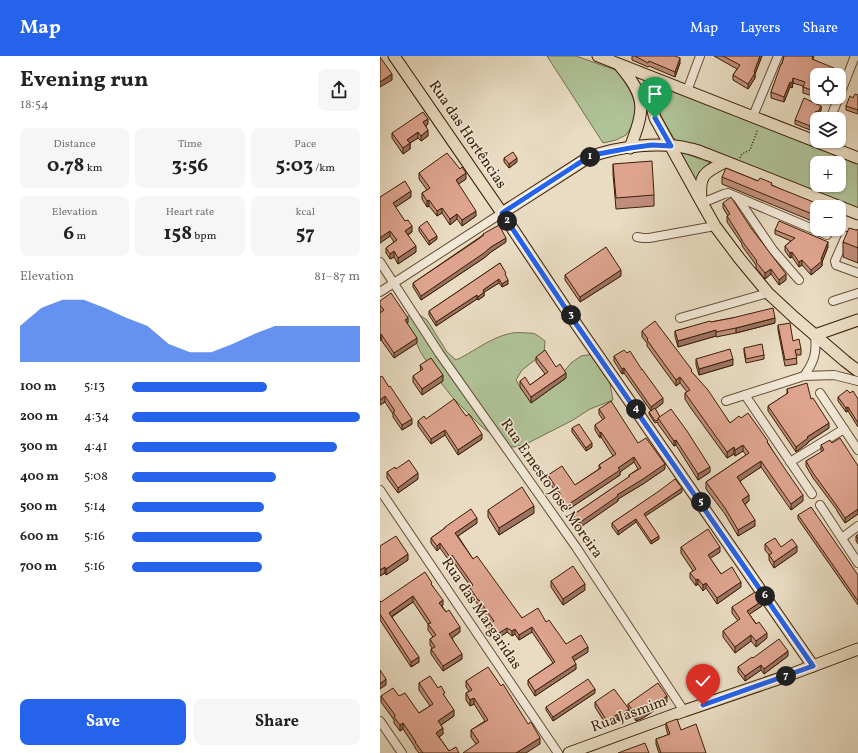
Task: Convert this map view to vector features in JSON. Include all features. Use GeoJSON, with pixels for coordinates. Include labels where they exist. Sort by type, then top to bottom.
{"type":"FeatureCollection","features":[{"type":"Feature","properties":{"kind":"main road","name":"Rua das Hortências"},"geometry":{"type":"LineString","coordinates":[[394,56],[813,666]]}},
{"type":"Feature","properties":{"kind":"main road"},"geometry":{"type":"LineString","coordinates":[[598,56],[858,158]]}},
{"type":"Feature","properties":{"kind":"main road"},"geometry":{"type":"LineString","coordinates":[[619,64],[629,77],[642,105],[638,125],[630,148]]}},
{"type":"Feature","properties":{"kind":"main road"},"geometry":{"type":"LineString","coordinates":[[669,84],[658,91],[654,97],[653,110],[655,118],[715,226],[768,293],[795,318],[858,371]]}},
{"type":"Feature","properties":{"kind":"main road"},"geometry":{"type":"LineString","coordinates":[[502,213],[589,157],[598,154],[652,145],[671,146],[709,154],[725,162],[736,165],[858,214]]}},
{"type":"Feature","properties":{"kind":"main road"},"geometry":{"type":"LineString","coordinates":[[702,204],[700,187],[702,179],[712,168],[725,162]]}},
{"type":"Feature","properties":{"kind":"main road"},"geometry":{"type":"LineString","coordinates":[[816,335],[858,320]]}},
{"type":"Feature","properties":{"kind":"main road","name":"Rua Jasmim"},"geometry":{"type":"LineString","coordinates":[[569,753],[684,711],[781,678],[858,648]]}},
{"type":"Feature","properties":{"kind":"street"},"geometry":{"type":"LineString","coordinates":[[686,91],[700,56]]}},
{"type":"Feature","properties":{"kind":"street"},"geometry":{"type":"LineString","coordinates":[[757,118],[778,56]]}},
{"type":"Feature","properties":{"kind":"street"},"geometry":{"type":"LineString","coordinates":[[846,79],[855,56]]}},
{"type":"Feature","properties":{"kind":"street"},"geometry":{"type":"LineString","coordinates":[[702,204],[728,193],[810,228]]}},
{"type":"Feature","properties":{"kind":"street"},"geometry":{"type":"LineString","coordinates":[[737,197],[773,250],[799,280]]}},
{"type":"Feature","properties":{"kind":"street"},"geometry":{"type":"LineString","coordinates":[[380,292],[502,213]]}},
{"type":"Feature","properties":{"kind":"street"},"geometry":{"type":"LineString","coordinates":[[637,237],[649,238],[715,226]]}},
{"type":"Feature","properties":{"kind":"street"},"geometry":{"type":"LineString","coordinates":[[858,240],[846,236],[835,261],[836,265],[858,273]]}},
{"type":"Feature","properties":{"kind":"street","name":"Rua Ernesto José Moreira"},"geometry":{"type":"LineString","coordinates":[[380,262],[439,352],[576,547],[684,711]]}},
{"type":"Feature","properties":{"kind":"street"},"geometry":{"type":"LineString","coordinates":[[680,318],[768,293]]}},
{"type":"Feature","properties":{"kind":"street"},"geometry":{"type":"LineString","coordinates":[[833,301],[858,293]]}},
{"type":"Feature","properties":{"kind":"street"},"geometry":{"type":"LineString","coordinates":[[804,376],[812,366],[815,356],[817,346],[816,335]]}},
{"type":"Feature","properties":{"kind":"street"},"geometry":{"type":"LineString","coordinates":[[726,400],[804,376],[834,375],[858,381]]}},
{"type":"Feature","properties":{"kind":"street"},"geometry":{"type":"LineString","coordinates":[[820,394],[858,450]]}},
{"type":"Feature","properties":{"kind":"street"},"geometry":{"type":"LineString","coordinates":[[745,395],[812,494]]}},
{"type":"Feature","properties":{"kind":"street"},"geometry":{"type":"LineString","coordinates":[[790,462],[844,429]]}},
{"type":"Feature","properties":{"kind":"street","name":"Rua das Margaridas"},"geometry":{"type":"LineString","coordinates":[[380,490],[558,753]]}},
{"type":"Feature","properties":{"kind":"street"},"geometry":{"type":"LineString","coordinates":[[820,505],[858,563]]}},
{"type":"Feature","properties":{"kind":"street"},"geometry":{"type":"LineString","coordinates":[[842,538],[858,526]]}},
{"type":"Feature","properties":{"kind":"street"},"geometry":{"type":"LineString","coordinates":[[380,720],[402,753]]}},
{"type":"Feature","properties":{"kind":"path"},"geometry":{"type":"LineString","coordinates":[[736,165],[742,154],[752,148],[757,118]]}},
{"type":"Feature","properties":{"kind":"green space"},"geometry":{"type":"Polygon","coordinates":[[[547,56],[576,56],[621,72],[629,82],[636,103],[635,116],[632,126],[626,135],[616,140],[603,143],[547,56]]]}},
{"type":"Feature","properties":{"kind":"green space"},"geometry":{"type":"Polygon","coordinates":[[[664,90],[671,90],[810,145],[810,148],[818,148],[838,156],[810,156],[810,192],[846,192],[846,159],[858,164],[858,212],[846,207],[846,200],[827,200],[677,142],[658,108],[658,95],[664,90]]]}},
{"type":"Feature","properties":{"kind":"green space"},"geometry":{"type":"Polygon","coordinates":[[[681,152],[711,163],[695,182],[681,152]]]}},
{"type":"Feature","properties":{"kind":"green space"},"geometry":{"type":"Polygon","coordinates":[[[417,313],[427,320],[447,352],[456,360],[490,341],[507,334],[531,333],[545,341],[544,353],[522,370],[516,380],[522,390],[562,374],[571,363],[581,356],[594,354],[608,373],[613,400],[590,409],[573,420],[526,444],[514,447],[502,445],[453,398],[435,375],[408,330],[406,317],[417,313]]]}},
{"type":"Feature","properties":{"kind":"building"},"geometry":{"type":"Polygon","coordinates":[[[635,56],[675,56],[680,58],[675,72],[649,61],[648,63],[635,56]]]}},
{"type":"Feature","properties":{"kind":"building"},"geometry":{"type":"Polygon","coordinates":[[[723,56],[760,56],[754,72],[755,73],[748,84],[733,75],[740,65],[723,56]]]}},
{"type":"Feature","properties":{"kind":"building"},"geometry":{"type":"Polygon","coordinates":[[[784,56],[813,56],[812,59],[834,68],[810,68],[810,90],[803,87],[805,82],[793,78],[792,83],[790,82],[784,97],[771,92],[784,56]]]}},
{"type":"Feature","properties":{"kind":"building"},"geometry":{"type":"Polygon","coordinates":[[[380,57],[392,74],[380,82],[380,57]]]}},
{"type":"Feature","properties":{"kind":"building"},"geometry":{"type":"Polygon","coordinates":[[[855,94],[858,95],[858,110],[846,106],[850,96],[853,98],[855,94]]]}},
{"type":"Feature","properties":{"kind":"building"},"geometry":{"type":"Polygon","coordinates":[[[804,98],[810,101],[810,104],[817,104],[821,106],[818,112],[810,112],[810,126],[795,120],[804,98]]]}},
{"type":"Feature","properties":{"kind":"building"},"geometry":{"type":"Polygon","coordinates":[[[423,112],[428,119],[423,122],[428,130],[421,136],[418,132],[407,140],[410,143],[403,148],[392,133],[423,112]]]}},
{"type":"Feature","properties":{"kind":"building"},"geometry":{"type":"Polygon","coordinates":[[[513,152],[517,158],[509,164],[504,158],[513,152]]]}},
{"type":"Feature","properties":{"kind":"building"},"geometry":{"type":"Polygon","coordinates":[[[447,153],[460,169],[462,167],[466,173],[456,180],[476,211],[462,220],[457,214],[450,219],[442,208],[437,211],[429,200],[427,201],[422,193],[430,188],[419,173],[447,153]]]}},
{"type":"Feature","properties":{"kind":"building"},"geometry":{"type":"Polygon","coordinates":[[[652,161],[654,195],[616,198],[613,164],[652,161]]]}},
{"type":"Feature","properties":{"kind":"building"},"geometry":{"type":"Polygon","coordinates":[[[726,168],[758,181],[760,178],[772,183],[771,185],[810,201],[810,213],[722,177],[726,168]]]}},
{"type":"Feature","properties":{"kind":"building"},"geometry":{"type":"Polygon","coordinates":[[[405,181],[411,191],[393,203],[405,221],[408,220],[412,226],[405,231],[416,246],[398,258],[394,251],[390,254],[386,248],[397,240],[390,231],[380,238],[380,197],[405,181]]]}},
{"type":"Feature","properties":{"kind":"building"},"geometry":{"type":"Polygon","coordinates":[[[731,197],[751,228],[786,274],[779,280],[771,269],[765,273],[756,262],[757,261],[742,241],[727,216],[730,214],[723,203],[731,197]]]}},
{"type":"Feature","properties":{"kind":"building"},"geometry":{"type":"Polygon","coordinates":[[[427,221],[437,236],[429,241],[419,227],[427,221]]]}},
{"type":"Feature","properties":{"kind":"building"},"geometry":{"type":"Polygon","coordinates":[[[779,221],[810,234],[810,236],[814,236],[828,242],[821,259],[822,261],[811,270],[802,260],[799,262],[792,252],[790,253],[785,246],[795,238],[775,230],[779,221]]]}},
{"type":"Feature","properties":{"kind":"building"},"geometry":{"type":"Polygon","coordinates":[[[499,225],[506,238],[421,296],[413,283],[477,240],[484,235],[483,234],[499,225]]]}},
{"type":"Feature","properties":{"kind":"building"},"geometry":{"type":"Polygon","coordinates":[[[849,228],[858,230],[858,248],[843,242],[849,228]]]}},
{"type":"Feature","properties":{"kind":"building"},"geometry":{"type":"Polygon","coordinates":[[[606,247],[621,270],[580,297],[565,275],[606,247]]]}},
{"type":"Feature","properties":{"kind":"building"},"geometry":{"type":"Polygon","coordinates":[[[500,263],[508,280],[502,284],[499,279],[483,290],[484,292],[478,297],[477,295],[436,322],[429,311],[500,263]]]}},
{"type":"Feature","properties":{"kind":"building"},"geometry":{"type":"Polygon","coordinates":[[[391,293],[408,318],[405,320],[417,338],[394,353],[381,334],[380,335],[380,313],[384,310],[380,305],[380,301],[391,293]]]}},
{"type":"Feature","properties":{"kind":"building"},"geometry":{"type":"Polygon","coordinates":[[[773,308],[775,318],[736,328],[716,332],[716,330],[678,341],[675,331],[710,321],[732,318],[773,308]]]}},
{"type":"Feature","properties":{"kind":"building"},"geometry":{"type":"Polygon","coordinates":[[[655,321],[692,370],[691,371],[708,390],[730,423],[739,416],[741,418],[748,413],[803,495],[791,504],[761,461],[737,477],[749,495],[742,500],[755,520],[738,530],[725,508],[706,482],[749,453],[743,445],[735,450],[734,447],[727,452],[685,393],[690,390],[680,377],[676,380],[647,340],[648,339],[642,331],[655,321]]]}},
{"type":"Feature","properties":{"kind":"building"},"geometry":{"type":"Polygon","coordinates":[[[790,323],[793,341],[799,339],[801,349],[795,350],[797,358],[785,360],[778,325],[790,323]]]}},
{"type":"Feature","properties":{"kind":"building"},"geometry":{"type":"Polygon","coordinates":[[[762,344],[764,355],[746,359],[744,348],[762,344]]]}},
{"type":"Feature","properties":{"kind":"building"},"geometry":{"type":"Polygon","coordinates":[[[730,349],[733,359],[699,369],[696,359],[730,349]]]}},
{"type":"Feature","properties":{"kind":"building"},"geometry":{"type":"Polygon","coordinates":[[[545,350],[556,367],[560,364],[566,373],[531,397],[520,381],[525,377],[530,385],[548,372],[536,357],[545,350]]]}},
{"type":"Feature","properties":{"kind":"building"},"geometry":{"type":"Polygon","coordinates":[[[624,350],[627,353],[630,351],[663,398],[651,407],[614,356],[624,350]]]}},
{"type":"Feature","properties":{"kind":"building"},"geometry":{"type":"Polygon","coordinates":[[[431,358],[443,375],[422,389],[413,376],[423,369],[420,365],[431,358]]]}},
{"type":"Feature","properties":{"kind":"building"},"geometry":{"type":"Polygon","coordinates":[[[382,376],[412,419],[402,425],[385,396],[380,400],[380,377],[382,376]]]}},
{"type":"Feature","properties":{"kind":"building"},"geometry":{"type":"Polygon","coordinates":[[[807,383],[811,399],[813,398],[829,423],[807,437],[808,438],[796,447],[768,406],[788,393],[787,389],[807,383]]]}},
{"type":"Feature","properties":{"kind":"building"},"geometry":{"type":"Polygon","coordinates":[[[847,390],[850,393],[853,391],[858,399],[858,423],[848,407],[846,408],[838,397],[847,390]]]}},
{"type":"Feature","properties":{"kind":"building"},"geometry":{"type":"Polygon","coordinates":[[[454,399],[466,416],[469,414],[482,434],[458,450],[445,430],[431,439],[418,421],[424,416],[426,419],[454,399]]]}},
{"type":"Feature","properties":{"kind":"building"},"geometry":{"type":"Polygon","coordinates":[[[611,401],[638,443],[646,438],[665,464],[617,495],[618,496],[579,523],[573,515],[641,468],[634,457],[618,468],[620,470],[566,506],[548,475],[562,466],[575,485],[601,468],[599,465],[616,454],[595,425],[605,418],[599,409],[611,401]]]}},
{"type":"Feature","properties":{"kind":"building"},"geometry":{"type":"Polygon","coordinates":[[[655,408],[660,417],[655,421],[649,412],[655,408]]]}},
{"type":"Feature","properties":{"kind":"building"},"geometry":{"type":"Polygon","coordinates":[[[671,409],[710,467],[698,474],[676,440],[674,441],[658,418],[671,409]]]}},
{"type":"Feature","properties":{"kind":"building"},"geometry":{"type":"Polygon","coordinates":[[[579,424],[592,443],[586,448],[572,428],[579,424]]]}},
{"type":"Feature","properties":{"kind":"building"},"geometry":{"type":"Polygon","coordinates":[[[840,438],[858,466],[858,509],[845,518],[806,461],[824,450],[821,445],[830,440],[832,443],[840,438]]]}},
{"type":"Feature","properties":{"kind":"building"},"geometry":{"type":"Polygon","coordinates":[[[409,460],[418,473],[398,488],[387,472],[395,467],[396,469],[409,460]]]}},
{"type":"Feature","properties":{"kind":"building"},"geometry":{"type":"Polygon","coordinates":[[[675,479],[682,488],[644,514],[659,536],[651,541],[636,519],[618,531],[612,523],[675,479]]]}},
{"type":"Feature","properties":{"kind":"building"},"geometry":{"type":"Polygon","coordinates":[[[522,487],[534,506],[499,528],[488,510],[522,487]]]}},
{"type":"Feature","properties":{"kind":"building"},"geometry":{"type":"Polygon","coordinates":[[[811,507],[858,575],[858,601],[798,515],[811,507]]]}},
{"type":"Feature","properties":{"kind":"building"},"geometry":{"type":"Polygon","coordinates":[[[471,509],[477,518],[455,533],[473,559],[477,556],[522,618],[538,608],[546,622],[549,620],[566,644],[581,635],[588,647],[572,657],[576,664],[535,691],[528,680],[555,662],[532,627],[519,635],[515,629],[512,631],[507,628],[496,635],[489,625],[494,621],[470,588],[473,585],[452,555],[450,557],[440,543],[437,546],[431,538],[471,509]]]}},
{"type":"Feature","properties":{"kind":"building"},"geometry":{"type":"Polygon","coordinates":[[[708,529],[720,547],[708,555],[721,574],[732,567],[741,582],[717,598],[706,583],[703,585],[690,573],[696,569],[681,547],[708,529]]]}},
{"type":"Feature","properties":{"kind":"building"},"geometry":{"type":"Polygon","coordinates":[[[396,536],[408,554],[386,569],[385,567],[380,570],[380,546],[396,536]]]}},
{"type":"Feature","properties":{"kind":"building"},"geometry":{"type":"Polygon","coordinates":[[[775,538],[781,547],[792,539],[797,546],[774,562],[769,555],[772,553],[765,544],[775,538]]]}},
{"type":"Feature","properties":{"kind":"building"},"geometry":{"type":"Polygon","coordinates":[[[573,566],[585,584],[563,599],[551,581],[573,566]]]}},
{"type":"Feature","properties":{"kind":"building"},"geometry":{"type":"Polygon","coordinates":[[[425,572],[432,583],[431,584],[443,600],[439,603],[446,612],[449,610],[460,627],[449,634],[462,654],[443,666],[431,649],[435,647],[430,639],[436,635],[428,624],[431,623],[413,596],[389,613],[419,657],[411,662],[380,614],[380,601],[381,602],[425,572]]]}},
{"type":"Feature","properties":{"kind":"building"},"geometry":{"type":"Polygon","coordinates":[[[755,592],[762,601],[747,611],[756,624],[759,622],[767,633],[756,641],[751,635],[735,647],[723,631],[740,619],[732,607],[755,592]]]}},
{"type":"Feature","properties":{"kind":"building"},"geometry":{"type":"Polygon","coordinates":[[[779,639],[788,651],[764,669],[761,665],[745,676],[738,667],[779,639]]]}},
{"type":"Feature","properties":{"kind":"building"},"geometry":{"type":"Polygon","coordinates":[[[488,667],[501,686],[503,684],[528,724],[531,722],[540,738],[516,753],[463,753],[479,742],[471,730],[488,720],[474,698],[470,700],[466,693],[472,690],[466,681],[488,667]]]}},
{"type":"Feature","properties":{"kind":"building"},"geometry":{"type":"Polygon","coordinates":[[[380,670],[386,679],[380,684],[380,670]]]}},
{"type":"Feature","properties":{"kind":"building"},"geometry":{"type":"Polygon","coordinates":[[[430,676],[438,688],[441,686],[445,693],[443,694],[454,710],[438,721],[443,728],[436,733],[449,751],[456,747],[459,753],[423,753],[403,723],[400,725],[394,717],[395,715],[381,696],[393,688],[399,696],[405,693],[419,713],[433,704],[419,683],[430,676]]]}},
{"type":"Feature","properties":{"kind":"building"},"geometry":{"type":"Polygon","coordinates":[[[588,679],[595,689],[553,717],[546,707],[588,679]]]}},
{"type":"Feature","properties":{"kind":"building"},"geometry":{"type":"Polygon","coordinates":[[[658,683],[667,696],[643,713],[636,715],[628,704],[658,683]]]}},
{"type":"Feature","properties":{"kind":"building"},"geometry":{"type":"Polygon","coordinates":[[[614,689],[629,709],[619,716],[618,714],[607,721],[595,702],[614,689]]]}},
{"type":"Feature","properties":{"kind":"building"},"geometry":{"type":"Polygon","coordinates":[[[677,719],[681,730],[696,724],[706,753],[661,753],[656,739],[670,734],[666,723],[677,719]]]}},
{"type":"Feature","properties":{"kind":"building"},"geometry":{"type":"Polygon","coordinates":[[[645,743],[649,753],[618,753],[645,743]]]}},
{"type":"Feature","properties":{"kind":"route"},"geometry":{"type":"LineString","coordinates":[[655,118],[671,146],[652,145],[598,154],[589,157],[502,213],[572,318],[813,666],[703,705]]}}]}
